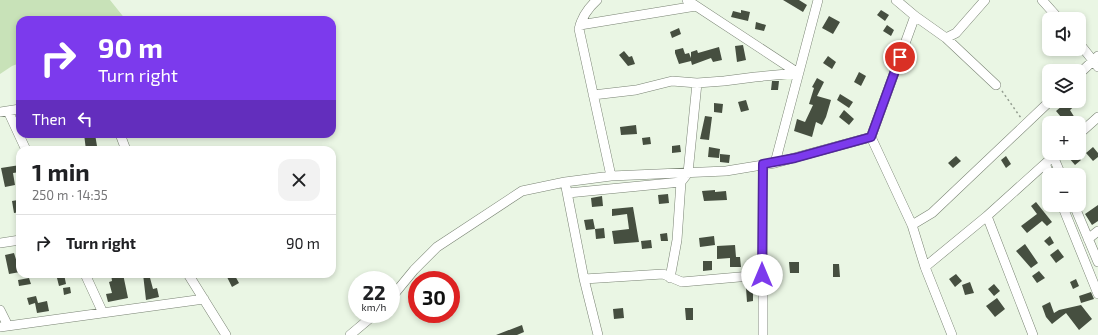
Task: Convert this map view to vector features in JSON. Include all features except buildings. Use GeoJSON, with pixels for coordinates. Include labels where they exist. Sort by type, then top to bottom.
{"type":"FeatureCollection","features":[{"type":"Feature","properties":{"kind":"street"},"geometry":{"type":"LineString","coordinates":[[597,0],[590,6],[582,18],[580,26],[593,95],[611,176]]}},
{"type":"Feature","properties":{"kind":"street"},"geometry":{"type":"LineString","coordinates":[[687,0],[798,73]]}},
{"type":"Feature","properties":{"kind":"street"},"geometry":{"type":"LineString","coordinates":[[775,163],[818,0]]}},
{"type":"Feature","properties":{"kind":"street"},"geometry":{"type":"LineString","coordinates":[[896,0],[915,16],[946,38],[996,85]]}},
{"type":"Feature","properties":{"kind":"street"},"geometry":{"type":"LineString","coordinates":[[946,38],[956,33],[985,0]]}},
{"type":"Feature","properties":{"kind":"street"},"geometry":{"type":"LineString","coordinates":[[1042,0],[1053,12]]}},
{"type":"Feature","properties":{"kind":"street"},"geometry":{"type":"LineString","coordinates":[[580,26],[696,6]]}},
{"type":"Feature","properties":{"kind":"street"},"geometry":{"type":"LineString","coordinates":[[915,16],[871,137],[912,225],[924,267],[952,335]]}},
{"type":"Feature","properties":{"kind":"street"},"geometry":{"type":"LineString","coordinates":[[1086,50],[1097,61],[1086,69]]}},
{"type":"Feature","properties":{"kind":"street"},"geometry":{"type":"LineString","coordinates":[[593,95],[636,90],[672,81],[697,83],[798,73]]}},
{"type":"Feature","properties":{"kind":"street"},"geometry":{"type":"LineString","coordinates":[[670,278],[677,240],[682,182],[688,173],[697,83]]}},
{"type":"Feature","properties":{"kind":"street"},"geometry":{"type":"LineString","coordinates":[[912,225],[932,213],[1042,108]]}},
{"type":"Feature","properties":{"kind":"street"},"geometry":{"type":"LineString","coordinates":[[16,110],[4,112],[16,133]]}},
{"type":"Feature","properties":{"kind":"street"},"geometry":{"type":"LineString","coordinates":[[1086,128],[1098,117]]}},
{"type":"Feature","properties":{"kind":"street"},"geometry":{"type":"LineString","coordinates":[[400,287],[414,270],[437,247],[522,191],[565,182],[611,176],[726,171],[775,163],[871,137]]}},
{"type":"Feature","properties":{"kind":"street"},"geometry":{"type":"LineString","coordinates":[[924,267],[987,216],[1049,160]]}},
{"type":"Feature","properties":{"kind":"street"},"geometry":{"type":"LineString","coordinates":[[763,164],[763,335]]}},
{"type":"Feature","properties":{"kind":"street"},"geometry":{"type":"LineString","coordinates":[[1045,164],[1047,168]]}},
{"type":"Feature","properties":{"kind":"street"},"geometry":{"type":"LineString","coordinates":[[565,182],[584,279],[598,335]]}},
{"type":"Feature","properties":{"kind":"street"},"geometry":{"type":"LineString","coordinates":[[568,193],[682,182]]}},
{"type":"Feature","properties":{"kind":"street"},"geometry":{"type":"LineString","coordinates":[[1065,212],[1098,294]]}},
{"type":"Feature","properties":{"kind":"street"},"geometry":{"type":"LineString","coordinates":[[1077,212],[1098,262]]}},
{"type":"Feature","properties":{"kind":"street"},"geometry":{"type":"LineString","coordinates":[[987,216],[1033,335]]}},
{"type":"Feature","properties":{"kind":"street"},"geometry":{"type":"LineString","coordinates":[[1088,239],[1098,231]]}},
{"type":"Feature","properties":{"kind":"street"},"geometry":{"type":"LineString","coordinates":[[0,243],[16,241]]}},
{"type":"Feature","properties":{"kind":"street"},"geometry":{"type":"LineString","coordinates":[[584,279],[663,274],[682,282],[762,275]]}},
{"type":"Feature","properties":{"kind":"street"},"geometry":{"type":"LineString","coordinates":[[86,278],[103,312]]}},
{"type":"Feature","properties":{"kind":"street"},"geometry":{"type":"LineString","coordinates":[[191,278],[226,335]]}},
{"type":"Feature","properties":{"kind":"street"},"geometry":{"type":"LineString","coordinates":[[0,310],[4,326],[204,299]]}},
{"type":"Feature","properties":{"kind":"street"},"geometry":{"type":"LineString","coordinates":[[350,335],[364,323]]}},
{"type":"Feature","properties":{"kind":"path"},"geometry":{"type":"LineString","coordinates":[[996,85],[1025,124]]}},
{"type":"Feature","properties":{"kind":"green space"},"geometry":{"type":"Polygon","coordinates":[[[0,0],[110,0],[123,16],[16,16],[16,64],[0,74],[0,0]]]}},
{"type":"Feature","properties":{"kind":"route"},"geometry":{"type":"LineString","coordinates":[[762,275],[763,164],[775,163],[871,137],[900,57]]}}]}
